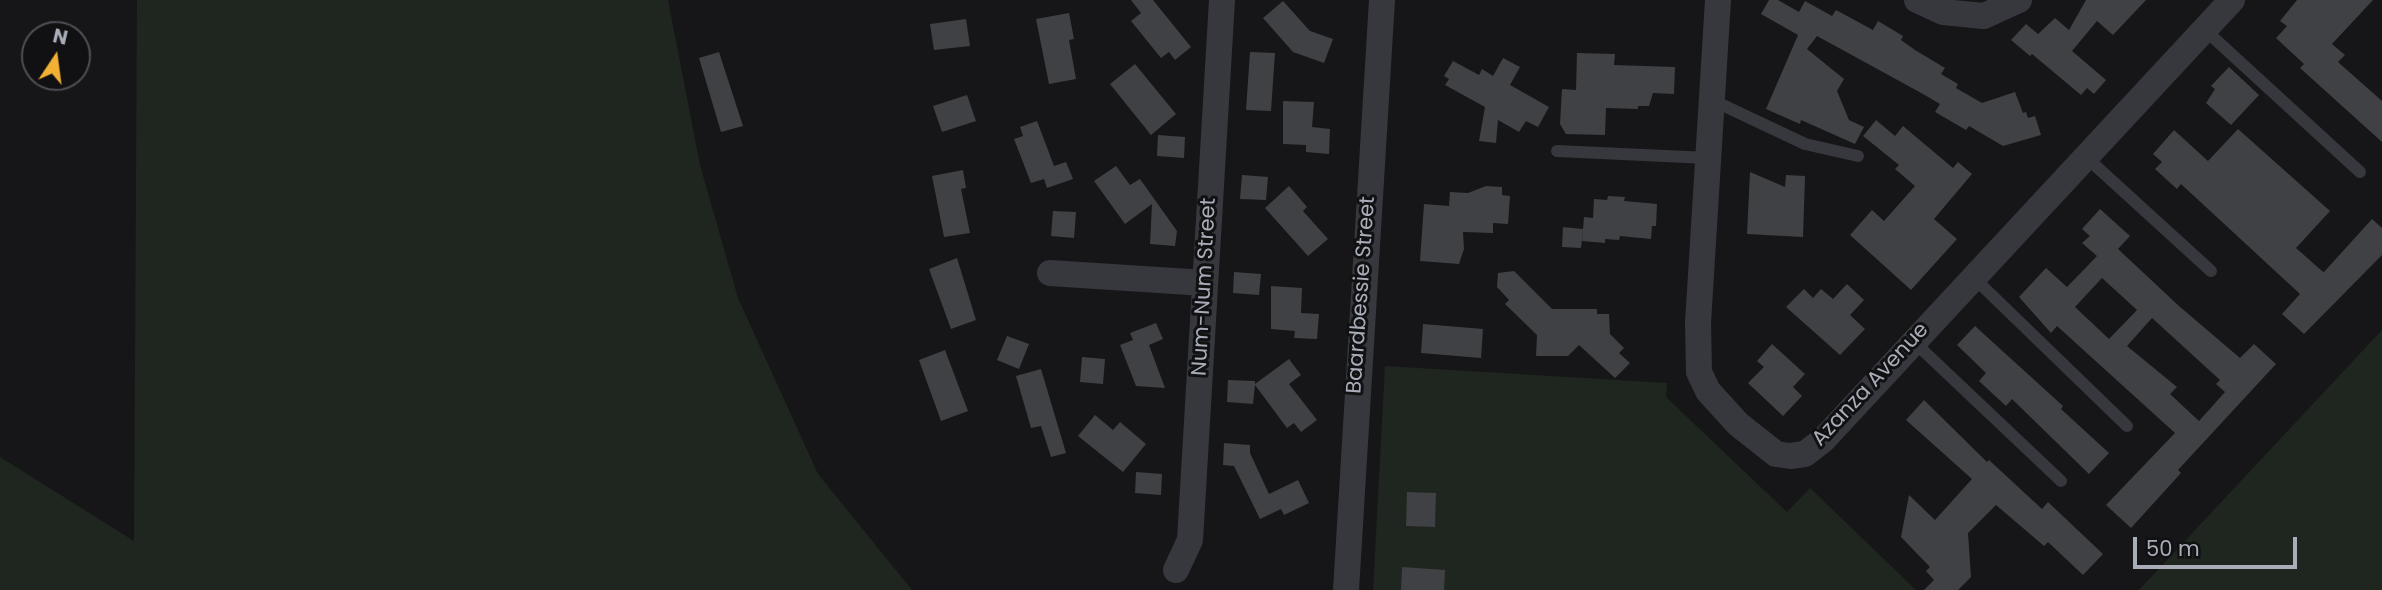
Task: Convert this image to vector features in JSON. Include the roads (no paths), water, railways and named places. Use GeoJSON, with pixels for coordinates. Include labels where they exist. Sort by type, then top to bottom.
{"type":"FeatureCollection","features":[{"type":"Feature","properties":{"kind":"street","name":"Num-Num Street"},"geometry":{"type":"LineString","coordinates":[[1176,570],[1190,540],[1222,0]]}},
{"type":"Feature","properties":{"kind":"street","name":"Baardbessie Street"},"geometry":{"type":"LineString","coordinates":[[1346,590],[1382,0]]}},
{"type":"Feature","properties":{"kind":"street","name":"Azanza Avenue"},"geometry":{"type":"LineString","coordinates":[[1718,0],[1697,355],[1699,372],[1708,391],[1738,424],[1776,454],[1805,454],[1823,440],[2232,0]]}},
{"type":"Feature","properties":{"kind":"street"},"geometry":{"type":"LineString","coordinates":[[1917,0],[1943,12],[1984,16],[2019,0]]}},
{"type":"Feature","properties":{"kind":"street"},"geometry":{"type":"LineString","coordinates":[[1050,273],[1205,283]]}},
{"type":"Feature","properties":{"kind":"lane"},"geometry":{"type":"LineString","coordinates":[[2204,29],[2360,172]]}},
{"type":"Feature","properties":{"kind":"lane"},"geometry":{"type":"LineString","coordinates":[[1712,100],[1805,144],[1858,156]]}},
{"type":"Feature","properties":{"kind":"lane"},"geometry":{"type":"LineString","coordinates":[[1557,151],[1708,158]]}},
{"type":"Feature","properties":{"kind":"lane"},"geometry":{"type":"LineString","coordinates":[[2087,158],[2211,271]]}},
{"type":"Feature","properties":{"kind":"lane"},"geometry":{"type":"LineString","coordinates":[[1973,276],[2127,426]]}},
{"type":"Feature","properties":{"kind":"lane"},"geometry":{"type":"LineString","coordinates":[[1913,341],[2061,481]]}}]}
